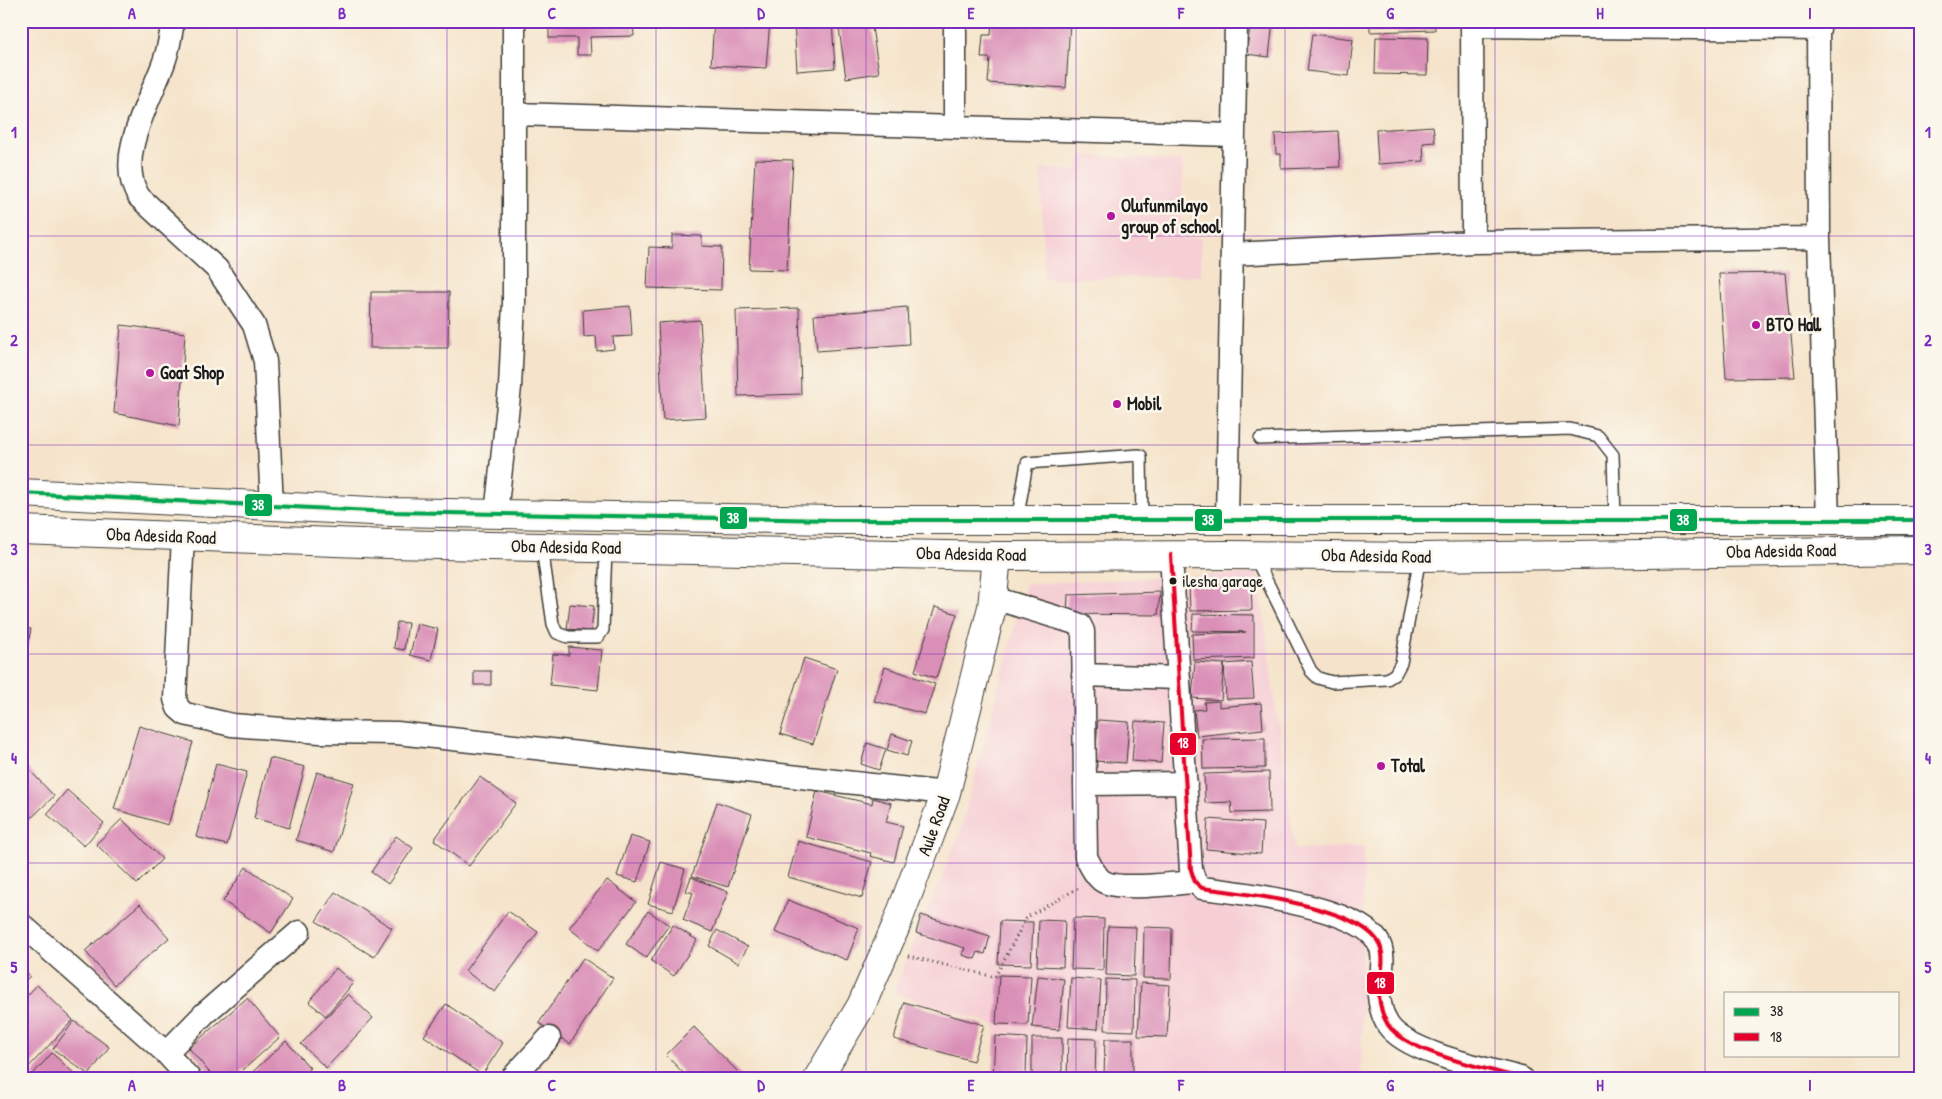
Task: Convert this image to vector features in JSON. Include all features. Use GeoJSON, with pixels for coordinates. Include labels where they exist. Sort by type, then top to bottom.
{"type":"FeatureCollection","features":[{"type":"Feature","properties":{"kind":"main road"},"geometry":{"type":"LineString","coordinates":[[21,493],[391,512],[496,514],[1017,521],[1921,520]]}},
{"type":"Feature","properties":{"kind":"main road"},"geometry":{"type":"LineString","coordinates":[[63,495],[63,532]]}},
{"type":"Feature","properties":{"kind":"main road"},"geometry":{"type":"LineString","coordinates":[[1755,519],[1756,551]]}},
{"type":"Feature","properties":{"kind":"main road","name":"Oba Adesida Road"},"geometry":{"type":"LineString","coordinates":[[21,530],[541,546],[997,556],[1254,555],[1420,557],[1921,550]]}},
{"type":"Feature","properties":{"kind":"main road","name":"Aule Road"},"geometry":{"type":"LineString","coordinates":[[818,1078],[861,1006],[886,951],[946,794],[994,598],[997,556]]}},
{"type":"Feature","properties":{"kind":"street"},"geometry":{"type":"LineString","coordinates":[[173,21],[165,59],[132,147],[132,186],[139,197],[217,270],[254,325],[265,361],[272,506]]}},
{"type":"Feature","properties":{"kind":"street"},"geometry":{"type":"LineString","coordinates":[[496,514],[510,387],[514,303],[514,21]]}},
{"type":"Feature","properties":{"kind":"street"},"geometry":{"type":"LineString","coordinates":[[954,21],[955,127]]}},
{"type":"Feature","properties":{"kind":"street"},"geometry":{"type":"LineString","coordinates":[[1227,520],[1236,21]]}},
{"type":"Feature","properties":{"kind":"street"},"geometry":{"type":"LineString","coordinates":[[1473,242],[1472,23],[1819,25],[1819,238],[1828,521]]}},
{"type":"Feature","properties":{"kind":"street"},"geometry":{"type":"LineString","coordinates":[[515,114],[1233,135]]}},
{"type":"Feature","properties":{"kind":"street"},"geometry":{"type":"LineString","coordinates":[[1232,254],[1473,242],[1819,238]]}},
{"type":"Feature","properties":{"kind":"street"},"geometry":{"type":"LineString","coordinates":[[183,536],[175,699],[178,708],[185,714],[232,725],[320,732],[396,733],[946,794]]}},
{"type":"Feature","properties":{"kind":"street"},"geometry":{"type":"LineString","coordinates":[[1171,555],[1191,870],[1195,882],[1202,888],[1277,898],[1340,917],[1368,931],[1378,942],[1382,956],[1379,997],[1382,1013],[1388,1026],[1402,1038],[1431,1051],[1462,1062],[1520,1078]]}},
{"type":"Feature","properties":{"kind":"street"},"geometry":{"type":"LineString","coordinates":[[994,598],[1080,625],[1083,631],[1086,723],[1086,857],[1092,870],[1102,881],[1118,886],[1195,882]]}},
{"type":"Feature","properties":{"kind":"street"},"geometry":{"type":"LineString","coordinates":[[1084,675],[1179,678]]}},
{"type":"Feature","properties":{"kind":"street"},"geometry":{"type":"LineString","coordinates":[[1085,784],[1186,783]]}},
{"type":"Feature","properties":{"kind":"street"},"geometry":{"type":"LineString","coordinates":[[21,924],[166,1053],[189,1078]]}},
{"type":"Feature","properties":{"kind":"street"},"geometry":{"type":"LineString","coordinates":[[166,1053],[204,1014],[299,932]]}},
{"type":"Feature","properties":{"kind":"street"},"geometry":{"type":"LineString","coordinates":[[512,1078],[549,1038]]}},
{"type":"Feature","properties":{"kind":"lane"},"geometry":{"type":"LineString","coordinates":[[1260,439],[1570,429],[1598,436],[1613,455],[1615,519]]}},
{"type":"Feature","properties":{"kind":"lane"},"geometry":{"type":"LineString","coordinates":[[1017,521],[1027,463],[1139,455],[1141,459],[1142,520]]}},
{"type":"Feature","properties":{"kind":"lane"},"geometry":{"type":"LineString","coordinates":[[541,546],[553,624],[557,633],[568,637],[598,637],[603,630],[606,547]]}},
{"type":"Feature","properties":{"kind":"lane"},"geometry":{"type":"LineString","coordinates":[[1254,555],[1311,671],[1318,678],[1332,682],[1387,679],[1396,674],[1401,663],[1420,557]]}},
{"type":"Feature","properties":{"kind":"path"},"geometry":{"type":"LineString","coordinates":[[886,951],[995,977],[1027,917],[1098,877]]}},
{"type":"Feature","properties":{"kind":"shaded area","name":"Olufunmilayo group of school"},"geometry":{"type":"Polygon","coordinates":[[[1083,155],[1183,161],[1181,237],[1201,238],[1201,276],[1044,279],[1041,168],[1076,171],[1083,155]]]}},
{"type":"Feature","properties":{"kind":"shaded area","name":"ilesha garage"},"geometry":{"type":"Polygon","coordinates":[[[1258,573],[1295,850],[1364,846],[1361,1078],[997,1078],[995,1025],[893,993],[960,832],[1026,584],[1258,573]]]}},
{"type":"Feature","properties":{"kind":"building"},"geometry":{"type":"Polygon","coordinates":[[[549,21],[633,21],[634,36],[590,37],[591,55],[577,55],[577,38],[549,38],[549,21]]]}},
{"type":"Feature","properties":{"kind":"building"},"geometry":{"type":"Polygon","coordinates":[[[714,21],[770,21],[766,68],[711,65],[714,21]]]}},
{"type":"Feature","properties":{"kind":"building"},"geometry":{"type":"Polygon","coordinates":[[[832,21],[835,68],[797,71],[794,22],[832,21]]]}},
{"type":"Feature","properties":{"kind":"building"},"geometry":{"type":"Polygon","coordinates":[[[838,21],[871,21],[879,73],[846,78],[838,21]]]}},
{"type":"Feature","properties":{"kind":"building"},"geometry":{"type":"Polygon","coordinates":[[[992,21],[1070,21],[1066,88],[988,83],[990,58],[981,58],[983,35],[991,35],[992,21]]]}},
{"type":"Feature","properties":{"kind":"building"},"geometry":{"type":"Polygon","coordinates":[[[1251,21],[1273,21],[1269,57],[1246,54],[1251,21]]]}},
{"type":"Feature","properties":{"kind":"building"},"geometry":{"type":"Polygon","coordinates":[[[1370,21],[1435,21],[1435,30],[1370,32],[1370,21]]]}},
{"type":"Feature","properties":{"kind":"building"},"geometry":{"type":"Polygon","coordinates":[[[1312,34],[1353,39],[1349,76],[1307,71],[1312,34]]]}},
{"type":"Feature","properties":{"kind":"building"},"geometry":{"type":"Polygon","coordinates":[[[1376,37],[1428,38],[1427,75],[1375,74],[1376,37]]]}},
{"type":"Feature","properties":{"kind":"building"},"geometry":{"type":"Polygon","coordinates":[[[1433,126],[1435,142],[1423,143],[1424,161],[1378,164],[1376,130],[1433,126]]]}},
{"type":"Feature","properties":{"kind":"building"},"geometry":{"type":"Polygon","coordinates":[[[1338,131],[1340,167],[1281,169],[1281,154],[1276,154],[1275,134],[1338,131]]]}},
{"type":"Feature","properties":{"kind":"building"},"geometry":{"type":"Polygon","coordinates":[[[755,159],[793,160],[787,270],[749,269],[755,159]]]}},
{"type":"Feature","properties":{"kind":"building"},"geometry":{"type":"Polygon","coordinates":[[[672,235],[702,236],[702,246],[722,247],[721,290],[647,288],[649,247],[672,248],[672,235]]]}},
{"type":"Feature","properties":{"kind":"building","name":"BTO Hall"},"geometry":{"type":"Polygon","coordinates":[[[1785,273],[1795,377],[1726,378],[1719,274],[1785,273]]]}},
{"type":"Feature","properties":{"kind":"building"},"geometry":{"type":"Polygon","coordinates":[[[371,292],[449,292],[448,348],[370,348],[371,292]]]}},
{"type":"Feature","properties":{"kind":"building"},"geometry":{"type":"Polygon","coordinates":[[[630,306],[632,336],[613,337],[614,349],[597,351],[596,336],[584,337],[583,310],[630,306]]]}},
{"type":"Feature","properties":{"kind":"building"},"geometry":{"type":"Polygon","coordinates":[[[907,307],[909,344],[817,351],[814,315],[907,307]]]}},
{"type":"Feature","properties":{"kind":"building"},"geometry":{"type":"Polygon","coordinates":[[[799,308],[801,394],[738,396],[736,310],[799,308]]]}},
{"type":"Feature","properties":{"kind":"building"},"geometry":{"type":"Polygon","coordinates":[[[700,320],[706,417],[663,420],[658,323],[700,320]]]}},
{"type":"Feature","properties":{"kind":"building","name":"Goat Shop"},"geometry":{"type":"Polygon","coordinates":[[[121,325],[185,333],[179,426],[114,413],[121,325]]]}},
{"type":"Feature","properties":{"kind":"building"},"geometry":{"type":"Polygon","coordinates":[[[1251,582],[1252,610],[1190,611],[1189,584],[1251,582]]]}},
{"type":"Feature","properties":{"kind":"building"},"geometry":{"type":"Polygon","coordinates":[[[1160,592],[1158,615],[1067,614],[1068,595],[1160,592]]]}},
{"type":"Feature","properties":{"kind":"building"},"geometry":{"type":"Polygon","coordinates":[[[570,604],[594,606],[591,631],[567,629],[570,604]]]}},
{"type":"Feature","properties":{"kind":"building"},"geometry":{"type":"Polygon","coordinates":[[[935,607],[957,614],[936,678],[915,671],[935,607]]]}},
{"type":"Feature","properties":{"kind":"building"},"geometry":{"type":"Polygon","coordinates":[[[1193,614],[1254,615],[1254,658],[1193,660],[1192,634],[1246,632],[1192,631],[1193,614]]]}},
{"type":"Feature","properties":{"kind":"building"},"geometry":{"type":"Polygon","coordinates":[[[397,622],[408,623],[404,650],[394,648],[397,622]]]}},
{"type":"Feature","properties":{"kind":"building"},"geometry":{"type":"Polygon","coordinates":[[[417,624],[438,629],[431,660],[410,655],[417,624]]]}},
{"type":"Feature","properties":{"kind":"building"},"geometry":{"type":"Polygon","coordinates":[[[21,627],[31,629],[22,672],[21,672],[21,627]]]}},
{"type":"Feature","properties":{"kind":"building"},"geometry":{"type":"Polygon","coordinates":[[[569,647],[602,650],[598,690],[550,685],[553,654],[569,655],[569,647]]]}},
{"type":"Feature","properties":{"kind":"building"},"geometry":{"type":"Polygon","coordinates":[[[804,658],[837,669],[813,744],[780,734],[804,658]]]}},
{"type":"Feature","properties":{"kind":"building"},"geometry":{"type":"Polygon","coordinates":[[[1195,662],[1224,664],[1221,700],[1192,698],[1195,662]]]}},
{"type":"Feature","properties":{"kind":"building"},"geometry":{"type":"Polygon","coordinates":[[[1251,662],[1254,698],[1226,699],[1224,664],[1251,662]]]}},
{"type":"Feature","properties":{"kind":"building"},"geometry":{"type":"Polygon","coordinates":[[[885,667],[935,684],[925,714],[874,701],[885,667]]]}},
{"type":"Feature","properties":{"kind":"building"},"geometry":{"type":"Polygon","coordinates":[[[474,671],[491,671],[491,685],[474,685],[474,671]]]}},
{"type":"Feature","properties":{"kind":"building"},"geometry":{"type":"Polygon","coordinates":[[[1219,701],[1219,707],[1261,703],[1263,729],[1197,736],[1194,710],[1205,709],[1204,702],[1219,701]]]}},
{"type":"Feature","properties":{"kind":"building"},"geometry":{"type":"Polygon","coordinates":[[[1098,720],[1129,722],[1126,763],[1095,761],[1098,720]]]}},
{"type":"Feature","properties":{"kind":"building"},"geometry":{"type":"Polygon","coordinates":[[[1135,721],[1164,723],[1161,763],[1132,761],[1135,721]]]}},
{"type":"Feature","properties":{"kind":"building"},"geometry":{"type":"Polygon","coordinates":[[[139,726],[193,742],[168,825],[114,809],[139,726]]]}},
{"type":"Feature","properties":{"kind":"building"},"geometry":{"type":"Polygon","coordinates":[[[892,734],[912,741],[907,756],[887,750],[892,734]]]}},
{"type":"Feature","properties":{"kind":"building"},"geometry":{"type":"Polygon","coordinates":[[[1265,738],[1265,768],[1203,769],[1202,739],[1265,738]]]}},
{"type":"Feature","properties":{"kind":"building"},"geometry":{"type":"Polygon","coordinates":[[[867,743],[886,749],[879,770],[861,764],[867,743]]]}},
{"type":"Feature","properties":{"kind":"building"},"geometry":{"type":"Polygon","coordinates":[[[270,758],[305,767],[289,828],[254,818],[270,758]]]}},
{"type":"Feature","properties":{"kind":"building"},"geometry":{"type":"Polygon","coordinates":[[[21,761],[54,796],[21,828],[21,761]]]}},
{"type":"Feature","properties":{"kind":"building"},"geometry":{"type":"Polygon","coordinates":[[[216,764],[247,772],[227,845],[196,837],[216,764]]]}},
{"type":"Feature","properties":{"kind":"building"},"geometry":{"type":"Polygon","coordinates":[[[317,772],[354,783],[334,852],[296,840],[317,772]]]}},
{"type":"Feature","properties":{"kind":"building"},"geometry":{"type":"Polygon","coordinates":[[[1269,772],[1270,812],[1232,813],[1231,802],[1205,803],[1204,774],[1269,772]]]}},
{"type":"Feature","properties":{"kind":"building"},"geometry":{"type":"Polygon","coordinates":[[[480,777],[516,803],[469,866],[434,840],[480,777]]]}},
{"type":"Feature","properties":{"kind":"building"},"geometry":{"type":"Polygon","coordinates":[[[67,790],[104,823],[84,846],[47,814],[67,790]]]}},
{"type":"Feature","properties":{"kind":"building"},"geometry":{"type":"Polygon","coordinates":[[[817,791],[872,804],[873,798],[891,803],[886,822],[903,826],[894,862],[870,856],[871,853],[806,837],[817,791]]]}},
{"type":"Feature","properties":{"kind":"building"},"geometry":{"type":"Polygon","coordinates":[[[717,802],[752,814],[728,887],[692,876],[717,802]]]}},
{"type":"Feature","properties":{"kind":"building"},"geometry":{"type":"Polygon","coordinates":[[[122,819],[162,859],[137,884],[96,844],[122,819]]]}},
{"type":"Feature","properties":{"kind":"building"},"geometry":{"type":"Polygon","coordinates":[[[1208,819],[1263,823],[1261,854],[1206,849],[1208,819]]]}},
{"type":"Feature","properties":{"kind":"building"},"geometry":{"type":"Polygon","coordinates":[[[396,836],[413,848],[388,884],[371,872],[396,836]]]}},
{"type":"Feature","properties":{"kind":"building"},"geometry":{"type":"Polygon","coordinates":[[[630,836],[650,842],[637,882],[617,876],[630,836]]]}},
{"type":"Feature","properties":{"kind":"building"},"geometry":{"type":"Polygon","coordinates":[[[798,841],[872,862],[862,898],[788,877],[798,841]]]}},
{"type":"Feature","properties":{"kind":"building"},"geometry":{"type":"Polygon","coordinates":[[[661,862],[685,869],[673,911],[648,904],[661,862]]]}},
{"type":"Feature","properties":{"kind":"building"},"geometry":{"type":"Polygon","coordinates":[[[246,867],[293,899],[271,933],[223,901],[246,867]]]}},
{"type":"Feature","properties":{"kind":"building"},"geometry":{"type":"Polygon","coordinates":[[[691,877],[728,892],[712,932],[683,920],[693,893],[686,891],[691,877]]]}},
{"type":"Feature","properties":{"kind":"building"},"geometry":{"type":"Polygon","coordinates":[[[607,880],[636,902],[598,951],[569,928],[607,880]]]}},
{"type":"Feature","properties":{"kind":"building"},"geometry":{"type":"Polygon","coordinates":[[[335,892],[392,928],[374,957],[316,921],[335,892]]]}},
{"type":"Feature","properties":{"kind":"building"},"geometry":{"type":"Polygon","coordinates":[[[788,900],[859,928],[847,960],[775,932],[788,900]]]}},
{"type":"Feature","properties":{"kind":"building"},"geometry":{"type":"Polygon","coordinates":[[[140,904],[169,938],[114,985],[85,951],[140,904]]]}},
{"type":"Feature","properties":{"kind":"building"},"geometry":{"type":"Polygon","coordinates":[[[508,911],[538,932],[495,992],[465,971],[508,911]]]}},
{"type":"Feature","properties":{"kind":"building"},"geometry":{"type":"Polygon","coordinates":[[[648,911],[669,925],[646,958],[626,944],[648,911]]]}},
{"type":"Feature","properties":{"kind":"building"},"geometry":{"type":"Polygon","coordinates":[[[921,915],[990,936],[985,954],[978,952],[975,959],[962,955],[965,948],[916,933],[921,915]]]}},
{"type":"Feature","properties":{"kind":"building"},"geometry":{"type":"Polygon","coordinates":[[[1073,918],[1104,919],[1103,970],[1071,969],[1073,918]]]}},
{"type":"Feature","properties":{"kind":"building"},"geometry":{"type":"Polygon","coordinates":[[[1039,920],[1065,921],[1063,967],[1037,966],[1039,920]]]}},
{"type":"Feature","properties":{"kind":"building"},"geometry":{"type":"Polygon","coordinates":[[[1000,921],[1033,922],[1031,965],[998,964],[1000,921]]]}},
{"type":"Feature","properties":{"kind":"building"},"geometry":{"type":"Polygon","coordinates":[[[673,925],[697,940],[674,976],[651,961],[673,925]]]}},
{"type":"Feature","properties":{"kind":"building"},"geometry":{"type":"Polygon","coordinates":[[[1108,926],[1136,927],[1134,976],[1106,975],[1108,926]]]}},
{"type":"Feature","properties":{"kind":"building"},"geometry":{"type":"Polygon","coordinates":[[[1144,927],[1172,928],[1171,979],[1143,978],[1144,927]]]}},
{"type":"Feature","properties":{"kind":"building"},"geometry":{"type":"Polygon","coordinates":[[[717,930],[748,947],[738,963],[709,946],[717,930]]]}},
{"type":"Feature","properties":{"kind":"building"},"geometry":{"type":"Polygon","coordinates":[[[583,958],[613,978],[570,1044],[539,1023],[583,958]]]}},
{"type":"Feature","properties":{"kind":"building"},"geometry":{"type":"Polygon","coordinates":[[[21,968],[30,976],[21,985],[21,968]]]}},
{"type":"Feature","properties":{"kind":"building"},"geometry":{"type":"Polygon","coordinates":[[[336,968],[353,983],[326,1016],[309,1002],[336,968]]]}},
{"type":"Feature","properties":{"kind":"building"},"geometry":{"type":"Polygon","coordinates":[[[999,975],[1031,976],[1028,1025],[996,1024],[999,975]]]}},
{"type":"Feature","properties":{"kind":"building"},"geometry":{"type":"Polygon","coordinates":[[[1038,976],[1064,979],[1059,1030],[1032,1027],[1038,976]]]}},
{"type":"Feature","properties":{"kind":"building"},"geometry":{"type":"Polygon","coordinates":[[[1071,978],[1101,980],[1098,1029],[1068,1027],[1071,978]]]}},
{"type":"Feature","properties":{"kind":"building"},"geometry":{"type":"Polygon","coordinates":[[[1106,979],[1135,980],[1134,1031],[1105,1030],[1106,979]]]}},
{"type":"Feature","properties":{"kind":"building"},"geometry":{"type":"Polygon","coordinates":[[[1141,983],[1170,985],[1167,1037],[1138,1036],[1141,983]]]}},
{"type":"Feature","properties":{"kind":"building"},"geometry":{"type":"Polygon","coordinates":[[[37,985],[73,1020],[21,1075],[21,1002],[37,985]]]}},
{"type":"Feature","properties":{"kind":"building"},"geometry":{"type":"Polygon","coordinates":[[[348,994],[373,1018],[326,1068],[301,1044],[348,994]]]}},
{"type":"Feature","properties":{"kind":"building"},"geometry":{"type":"Polygon","coordinates":[[[247,998],[280,1037],[234,1078],[214,1078],[189,1048],[247,998]]]}},
{"type":"Feature","properties":{"kind":"building"},"geometry":{"type":"Polygon","coordinates":[[[904,1002],[984,1025],[973,1061],[894,1039],[904,1002]]]}},
{"type":"Feature","properties":{"kind":"building"},"geometry":{"type":"Polygon","coordinates":[[[446,1004],[503,1043],[482,1075],[424,1036],[446,1004]]]}},
{"type":"Feature","properties":{"kind":"building"},"geometry":{"type":"Polygon","coordinates":[[[74,1021],[109,1047],[89,1075],[53,1049],[74,1021]]]}},
{"type":"Feature","properties":{"kind":"building"},"geometry":{"type":"Polygon","coordinates":[[[694,1027],[744,1078],[688,1078],[666,1055],[694,1027]]]}},
{"type":"Feature","properties":{"kind":"building"},"geometry":{"type":"Polygon","coordinates":[[[995,1036],[1027,1038],[1026,1078],[993,1078],[995,1036]]]}},
{"type":"Feature","properties":{"kind":"building"},"geometry":{"type":"Polygon","coordinates":[[[1032,1038],[1062,1038],[1062,1078],[1032,1078],[1032,1038]]]}},
{"type":"Feature","properties":{"kind":"building"},"geometry":{"type":"Polygon","coordinates":[[[1068,1038],[1096,1039],[1095,1078],[1067,1078],[1068,1038]]]}},
{"type":"Feature","properties":{"kind":"building"},"geometry":{"type":"Polygon","coordinates":[[[1105,1039],[1133,1039],[1133,1078],[1104,1078],[1105,1039]]]}},
{"type":"Feature","properties":{"kind":"building"},"geometry":{"type":"Polygon","coordinates":[[[286,1041],[310,1068],[298,1078],[246,1078],[286,1041]]]}},
{"type":"Feature","properties":{"kind":"building"},"geometry":{"type":"Polygon","coordinates":[[[52,1053],[79,1078],[36,1078],[32,1075],[52,1053]]]}},
{"type":"Feature","properties":{"kind":"transit line","name":"38"},"geometry":{"type":"LineString","coordinates":[[21,493],[391,512],[832,520],[1921,520]]}},
{"type":"Feature","properties":{"kind":"transit line","name":"18"},"geometry":{"type":"LineString","coordinates":[[1171,555],[1191,870],[1195,882],[1202,888],[1243,893],[1322,910],[1345,918],[1364,928],[1377,940],[1380,946],[1382,953],[1380,1004],[1386,1022],[1398,1035],[1412,1044],[1449,1059],[1521,1078]]}},
{"type":"Feature","properties":{"kind":"place","name":"Olufunmilayo group of school"},"geometry":{"type":"Point","coordinates":[1111,216]}},
{"type":"Feature","properties":{"kind":"place","name":"BTO Hall"},"geometry":{"type":"Point","coordinates":[1756,325]}},
{"type":"Feature","properties":{"kind":"place","name":"Goat Shop"},"geometry":{"type":"Point","coordinates":[150,373]}},
{"type":"Feature","properties":{"kind":"place","name":"Mobil"},"geometry":{"type":"Point","coordinates":[1117,404]}},
{"type":"Feature","properties":{"kind":"place","name":"ilesha garage"},"geometry":{"type":"Point","coordinates":[1173,581]}},
{"type":"Feature","properties":{"kind":"place","name":"Total"},"geometry":{"type":"Point","coordinates":[1381,766]}}]}
